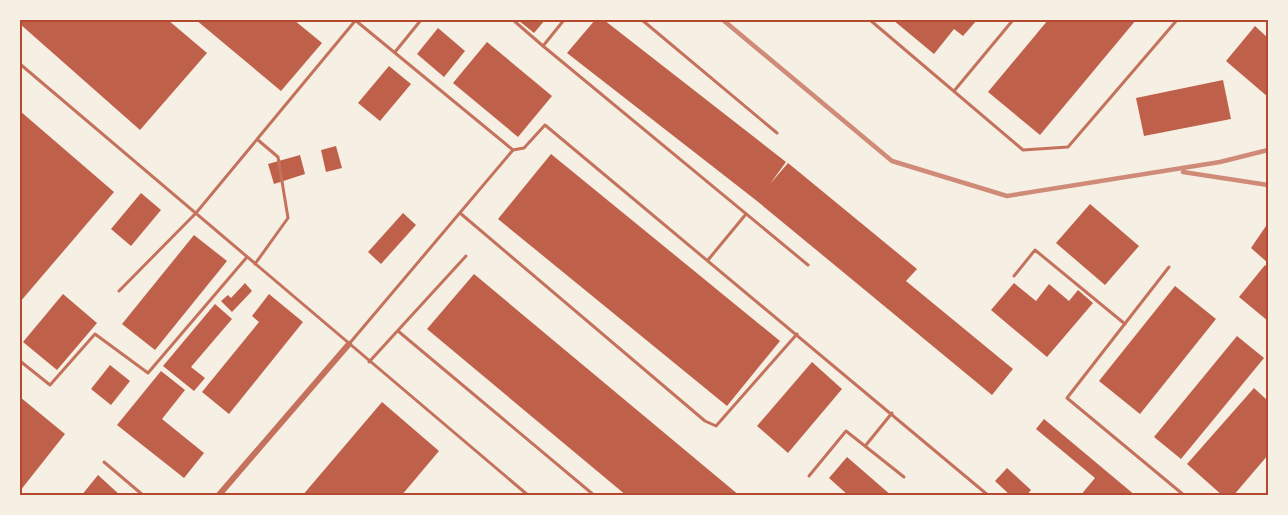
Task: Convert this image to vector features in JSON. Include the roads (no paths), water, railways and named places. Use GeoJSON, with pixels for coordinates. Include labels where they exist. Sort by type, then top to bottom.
{"type":"FeatureCollection","features":[{"type":"Feature","properties":{"kind":"street"},"geometry":{"type":"LineString","coordinates":[[218,495],[349,344]]}},
{"type":"Feature","properties":{"kind":"lane"},"geometry":{"type":"LineString","coordinates":[[119,291],[196,213],[356,20],[513,150]]}},
{"type":"Feature","properties":{"kind":"lane"},"geometry":{"type":"LineString","coordinates":[[395,52],[421,20]]}},
{"type":"Feature","properties":{"kind":"lane"},"geometry":{"type":"LineString","coordinates":[[513,20],[808,265]]}},
{"type":"Feature","properties":{"kind":"lane"},"geometry":{"type":"LineString","coordinates":[[543,45],[564,20]]}},
{"type":"Feature","properties":{"kind":"lane"},"geometry":{"type":"LineString","coordinates":[[642,20],[777,134]]}},
{"type":"Feature","properties":{"kind":"lane"},"geometry":{"type":"LineString","coordinates":[[870,20],[1023,150],[1068,147],[1177,20]]}},
{"type":"Feature","properties":{"kind":"lane"},"geometry":{"type":"LineString","coordinates":[[954,91],[1014,20]]}},
{"type":"Feature","properties":{"kind":"lane"},"geometry":{"type":"LineString","coordinates":[[20,64],[369,362],[529,495]]}},
{"type":"Feature","properties":{"kind":"lane"},"geometry":{"type":"LineString","coordinates":[[349,344],[513,150],[524,148],[545,124],[989,495]]}},
{"type":"Feature","properties":{"kind":"lane"},"geometry":{"type":"LineString","coordinates":[[255,264],[288,218],[278,157],[257,139]]}},
{"type":"Feature","properties":{"kind":"lane"},"geometry":{"type":"LineString","coordinates":[[460,213],[705,421],[716,426],[797,334]]}},
{"type":"Feature","properties":{"kind":"lane"},"geometry":{"type":"LineString","coordinates":[[708,260],[746,214]]}},
{"type":"Feature","properties":{"kind":"lane"},"geometry":{"type":"LineString","coordinates":[[1014,276],[1035,250],[1125,324]]}},
{"type":"Feature","properties":{"kind":"lane"},"geometry":{"type":"LineString","coordinates":[[369,362],[466,256]]}},
{"type":"Feature","properties":{"kind":"lane"},"geometry":{"type":"LineString","coordinates":[[20,362],[50,386],[95,334],[148,372],[247,257]]}},
{"type":"Feature","properties":{"kind":"lane"},"geometry":{"type":"LineString","coordinates":[[1168,267],[1067,398],[1185,495]]}},
{"type":"Feature","properties":{"kind":"lane"},"geometry":{"type":"LineString","coordinates":[[398,331],[594,495]]}},
{"type":"Feature","properties":{"kind":"lane"},"geometry":{"type":"LineString","coordinates":[[866,445],[892,413]]}},
{"type":"Feature","properties":{"kind":"lane"},"geometry":{"type":"LineString","coordinates":[[809,476],[846,431],[904,477]]}},
{"type":"Feature","properties":{"kind":"lane"},"geometry":{"type":"LineString","coordinates":[[104,462],[144,495]]}},
{"type":"Feature","properties":{"kind":"railway"},"geometry":{"type":"LineString","coordinates":[[723,20],[892,161],[1007,196],[1220,162],[1268,150]]}},
{"type":"Feature","properties":{"kind":"railway"},"geometry":{"type":"LineString","coordinates":[[1183,172],[1268,185]]}}]}
